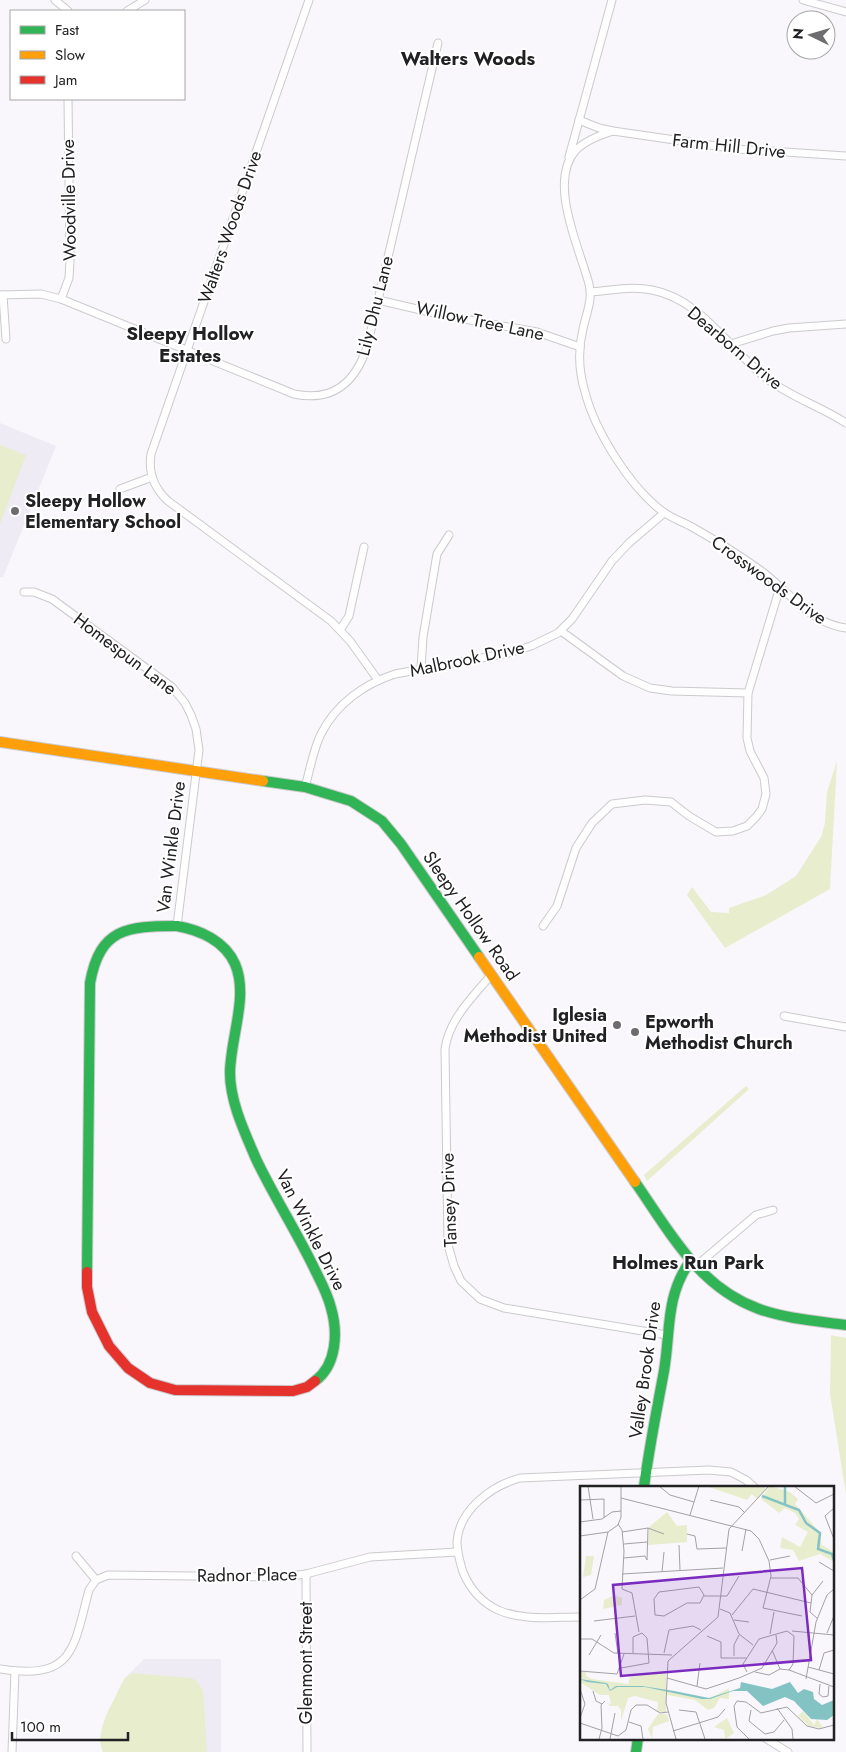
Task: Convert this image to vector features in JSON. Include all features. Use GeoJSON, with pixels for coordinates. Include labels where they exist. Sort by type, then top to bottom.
{"type":"FeatureCollection","features":[{"type":"Feature","properties":{"kind":"street"},"geometry":{"type":"LineString","coordinates":[[55,0],[67,10]]}},
{"type":"Feature","properties":{"kind":"street"},"geometry":{"type":"LineString","coordinates":[[129,10],[145,0]]}},
{"type":"Feature","properties":{"kind":"street","name":"Walters Woods Drive"},"geometry":{"type":"LineString","coordinates":[[152,477],[151,454],[309,0]]}},
{"type":"Feature","properties":{"kind":"street"},"geometry":{"type":"LineString","coordinates":[[612,0],[580,120],[599,128],[613,131]]}},
{"type":"Feature","properties":{"kind":"street"},"geometry":{"type":"LineString","coordinates":[[803,0],[846,12]]}},
{"type":"Feature","properties":{"kind":"street","name":"Lily Dhu Lane"},"geometry":{"type":"LineString","coordinates":[[2,295],[41,294],[61,300],[294,394],[315,396],[342,386],[353,376],[359,367],[367,347],[438,43]]}},
{"type":"Feature","properties":{"kind":"street","name":"Woodville Drive"},"geometry":{"type":"LineString","coordinates":[[61,300],[70,269],[68,100]]}},
{"type":"Feature","properties":{"kind":"street","name":"Crosswoods Drive"},"geometry":{"type":"LineString","coordinates":[[580,120],[567,164],[565,189],[570,223],[591,292],[580,347],[580,368],[590,411],[599,430],[629,475],[648,498],[664,513],[712,538],[740,556],[822,620],[832,625],[846,628]]}},
{"type":"Feature","properties":{"kind":"street"},"geometry":{"type":"LineString","coordinates":[[567,164],[585,143],[613,131]]}},
{"type":"Feature","properties":{"kind":"street","name":"Farm Hill Drive"},"geometry":{"type":"LineString","coordinates":[[613,131],[736,149],[846,156]]}},
{"type":"Feature","properties":{"kind":"street","name":"Dearborn Drive"},"geometry":{"type":"LineString","coordinates":[[591,292],[627,288],[661,292],[696,312],[772,382],[846,422]]}},
{"type":"Feature","properties":{"kind":"street"},"geometry":{"type":"LineString","coordinates":[[2,295],[6,339]]}},
{"type":"Feature","properties":{"kind":"street","name":"Willow Tree Lane"},"geometry":{"type":"LineString","coordinates":[[378,300],[447,316],[537,332],[580,347]]}},
{"type":"Feature","properties":{"kind":"street"},"geometry":{"type":"LineString","coordinates":[[731,344],[789,328],[846,324]]}},
{"type":"Feature","properties":{"kind":"street"},"geometry":{"type":"LineString","coordinates":[[120,489],[152,477],[158,490],[168,501],[340,630],[378,680]]}},
{"type":"Feature","properties":{"kind":"street","name":"Malbrook Drive"},"geometry":{"type":"LineString","coordinates":[[305,787],[317,744],[336,711],[353,695],[378,680],[395,674],[510,653],[531,646],[561,630],[572,619],[612,561],[629,543],[664,513]]}},
{"type":"Feature","properties":{"kind":"street"},"geometry":{"type":"LineString","coordinates":[[421,669],[423,638],[437,554],[449,535]]}},
{"type":"Feature","properties":{"kind":"street"},"geometry":{"type":"LineString","coordinates":[[340,630],[349,616],[364,547]]}},
{"type":"Feature","properties":{"kind":"street"},"geometry":{"type":"LineString","coordinates":[[543,926],[557,906],[576,848],[592,823],[612,804],[646,800],[671,802],[689,816],[716,832],[733,831],[747,826],[762,809],[766,794],[764,778],[750,751],[747,738],[748,693],[780,587]]}},
{"type":"Feature","properties":{"kind":"street","name":"Homespun Lane"},"geometry":{"type":"LineString","coordinates":[[24,592],[34,592],[52,599],[172,687],[185,703],[196,729],[199,750],[196,772]]}},
{"type":"Feature","properties":{"kind":"street"},"geometry":{"type":"LineString","coordinates":[[561,630],[623,676],[650,688],[672,691],[748,693]]}},
{"type":"Feature","properties":{"kind":"street","name":"Sleepy Hollow Road"},"geometry":{"type":"LineString","coordinates":[[0,742],[305,787],[351,801],[382,821],[402,844],[692,1264],[722,1292],[744,1305],[782,1315],[846,1325]]}},
{"type":"Feature","properties":{"kind":"street","name":"Van Winkle Drive"},"geometry":{"type":"LineString","coordinates":[[177,926],[196,772]]}},
{"type":"Feature","properties":{"kind":"street","name":"Van Winkle Drive"},"geometry":{"type":"LineString","coordinates":[[177,926],[204,934],[221,945],[228,952],[237,968],[240,993],[230,1059],[231,1090],[256,1158],[310,1259],[331,1308],[334,1341],[328,1366],[318,1380],[302,1390],[293,1392],[176,1390],[150,1383],[133,1372],[119,1359],[100,1331],[92,1312],[87,1287],[90,993],[92,966],[104,944],[119,933],[139,929],[177,926]]}},
{"type":"Feature","properties":{"kind":"street","name":"Tansey Drive"},"geometry":{"type":"LineString","coordinates":[[491,975],[458,1016],[446,1039],[447,1237],[458,1275],[472,1293],[480,1299],[504,1308],[667,1335]]}},
{"type":"Feature","properties":{"kind":"street"},"geometry":{"type":"LineString","coordinates":[[784,1016],[846,1027]]}},
{"type":"Feature","properties":{"kind":"street","name":"Valley Brook Drive"},"geometry":{"type":"LineString","coordinates":[[644,1486],[677,1280],[692,1264],[756,1215],[773,1210]]}},
{"type":"Feature","properties":{"kind":"street"},"geometry":{"type":"LineString","coordinates":[[580,1617],[522,1616],[498,1610],[486,1604],[472,1589],[457,1552],[458,1536],[470,1511],[486,1493],[505,1482],[534,1476],[709,1470],[731,1472],[753,1486]]}},
{"type":"Feature","properties":{"kind":"street","name":"Radnor Place"},"geometry":{"type":"LineString","coordinates":[[96,1580],[104,1576],[115,1575],[263,1578],[306,1574],[370,1557],[457,1552]]}},
{"type":"Feature","properties":{"kind":"street"},"geometry":{"type":"LineString","coordinates":[[0,1670],[45,1670],[56,1666],[64,1660],[74,1644],[89,1590],[96,1580],[76,1556]]}},
{"type":"Feature","properties":{"kind":"street","name":"Glenmont Street"},"geometry":{"type":"LineString","coordinates":[[306,1574],[307,1752]]}},
{"type":"Feature","properties":{"kind":"street"},"geometry":{"type":"LineString","coordinates":[[12,1752],[14,1671]]}},
{"type":"Feature","properties":{"kind":"street"},"geometry":{"type":"LineString","coordinates":[[775,1740],[788,1752]]}},
{"type":"Feature","properties":{"kind":"shaded area","name":"Sleepy Hollow Elementary School"},"geometry":{"type":"Polygon","coordinates":[[[0,423],[56,446],[3,577],[0,577],[0,423]]]}},
{"type":"Feature","properties":{"kind":"shaded area"},"geometry":{"type":"Polygon","coordinates":[[[144,1659],[221,1659],[221,1752],[103,1752],[100,1742],[103,1725],[122,1683],[144,1659]]]}},
{"type":"Feature","properties":{"kind":"green space"},"geometry":{"type":"Polygon","coordinates":[[[0,445],[26,455],[0,524],[0,445]]]}},
{"type":"Feature","properties":{"kind":"green space"},"geometry":{"type":"Polygon","coordinates":[[[837,761],[830,889],[725,948],[687,895],[692,887],[711,912],[729,913],[729,908],[766,895],[796,876],[821,837],[825,823],[827,792],[837,761]]]}},
{"type":"Feature","properties":{"kind":"green space"},"geometry":{"type":"Polygon","coordinates":[[[746,1086],[749,1089],[647,1181],[644,1175],[746,1086]]]}},
{"type":"Feature","properties":{"kind":"green space"},"geometry":{"type":"Polygon","coordinates":[[[831,1335],[846,1338],[846,1494],[830,1394],[831,1335]]]}},
{"type":"Feature","properties":{"kind":"green space"},"geometry":{"type":"Polygon","coordinates":[[[133,1673],[191,1678],[197,1681],[203,1691],[207,1752],[103,1752],[101,1734],[106,1717],[122,1683],[126,1677],[133,1673]]]}},
{"type":"Feature","properties":{"kind":"traffic: fast"},"geometry":{"type":"LineString","coordinates":[[263,781],[305,787],[351,801],[382,821],[401,844],[479,957]]}},
{"type":"Feature","properties":{"kind":"traffic: fast"},"geometry":{"type":"LineString","coordinates":[[177,926],[194,930],[218,943],[231,956],[239,976],[240,1004],[230,1073],[235,1106],[256,1159],[324,1289],[330,1303],[335,1327],[332,1357],[328,1366],[315,1381]]}},
{"type":"Feature","properties":{"kind":"traffic: fast"},"geometry":{"type":"LineString","coordinates":[[87,1272],[90,983],[101,951],[118,934],[144,927],[177,926]]}},
{"type":"Feature","properties":{"kind":"traffic: fast"},"geometry":{"type":"LineString","coordinates":[[635,1182],[687,1256],[719,1287],[759,1309],[780,1315],[846,1325]]}},
{"type":"Feature","properties":{"kind":"traffic: fast"},"geometry":{"type":"LineString","coordinates":[[644,1486],[664,1371],[670,1314],[676,1288],[690,1261]]}},
{"type":"Feature","properties":{"kind":"traffic: fast"},"geometry":{"type":"LineString","coordinates":[[636,1752],[638,1740]]}},
{"type":"Feature","properties":{"kind":"traffic: slow"},"geometry":{"type":"LineString","coordinates":[[0,742],[263,781]]}},
{"type":"Feature","properties":{"kind":"traffic: slow"},"geometry":{"type":"LineString","coordinates":[[479,957],[635,1182]]}},
{"type":"Feature","properties":{"kind":"traffic: jam"},"geometry":{"type":"LineString","coordinates":[[87,1272],[87,1287],[92,1312],[109,1346],[128,1368],[150,1383],[175,1390],[293,1391],[307,1387],[315,1381]]}},
{"type":"Feature","properties":{"kind":"place","name":"Sleepy Hollow Elementary School"},"geometry":{"type":"Point","coordinates":[15,511]}},
{"type":"Feature","properties":{"kind":"place","name":"Iglesia Methodist United"},"geometry":{"type":"Point","coordinates":[617,1025]}},
{"type":"Feature","properties":{"kind":"place","name":"Epworth Methodist Church"},"geometry":{"type":"Point","coordinates":[635,1032]}},
{"type":"Feature","properties":{"kind":"district","name":"Walters Woods"},"geometry":{"type":"Point","coordinates":[468,58]}},
{"type":"Feature","properties":{"kind":"district","name":"Sleepy Hollow Estates"},"geometry":{"type":"Point","coordinates":[190,344]}},
{"type":"Feature","properties":{"kind":"district","name":"Holmes Run Park"},"geometry":{"type":"Point","coordinates":[688,1262]}}]}
